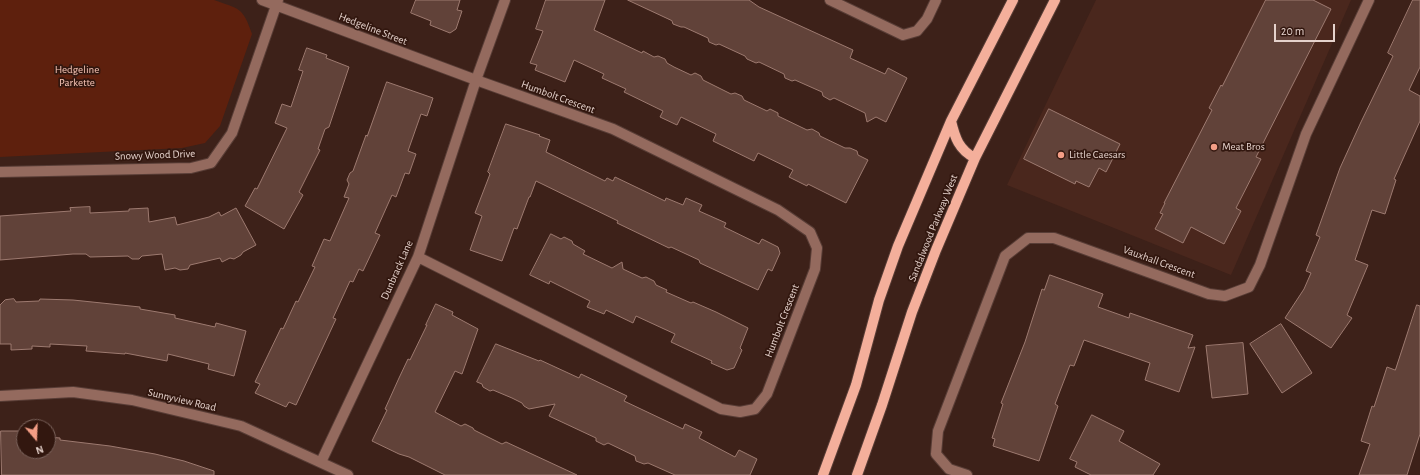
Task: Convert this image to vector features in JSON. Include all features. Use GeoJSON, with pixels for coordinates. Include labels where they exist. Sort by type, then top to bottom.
{"type":"FeatureCollection","features":[{"type":"Feature","properties":{"kind":"main road"},"geometry":{"type":"LineString","coordinates":[[823,475],[856,385],[879,300],[898,246],[951,120],[1013,0]]}},
{"type":"Feature","properties":{"kind":"main road","name":"Sandalwood Parkway West"},"geometry":{"type":"LineString","coordinates":[[857,475],[882,405],[912,312],[936,250],[975,158],[1055,0]]}},
{"type":"Feature","properties":{"kind":"main road"},"geometry":{"type":"LineString","coordinates":[[951,120],[954,135],[959,145],[968,154],[975,158]]}},
{"type":"Feature","properties":{"kind":"street","name":"Hedgeline Street"},"geometry":{"type":"LineString","coordinates":[[262,0],[277,3],[476,80]]}},
{"type":"Feature","properties":{"kind":"street","name":"Dunbrack Lane"},"geometry":{"type":"LineString","coordinates":[[321,462],[418,257],[476,80],[506,0]]}},
{"type":"Feature","properties":{"kind":"street"},"geometry":{"type":"LineString","coordinates":[[830,0],[904,35],[917,31],[927,19],[936,0]]}},
{"type":"Feature","properties":{"kind":"street","name":"Vauxhall Crescent"},"geometry":{"type":"LineString","coordinates":[[967,475],[949,469],[936,454],[938,431],[1006,256],[1028,238],[1054,238],[1209,294],[1225,296],[1249,287],[1260,265],[1306,134],[1370,0]]}},
{"type":"Feature","properties":{"kind":"street","name":"Snowy Wood Drive"},"geometry":{"type":"LineString","coordinates":[[0,172],[191,168],[211,163],[232,133],[277,3]]}},
{"type":"Feature","properties":{"kind":"street","name":"Humbolt Crescent"},"geometry":{"type":"LineString","coordinates":[[418,257],[721,409],[740,412],[755,409],[766,394],[815,269],[817,248],[810,232],[778,210],[613,129],[476,80]]}},
{"type":"Feature","properties":{"kind":"street","name":"Sunnyview Road"},"geometry":{"type":"LineString","coordinates":[[0,396],[74,392],[132,400],[241,426],[348,475]]}},
{"type":"Feature","properties":{"kind":"shaded area"},"geometry":{"type":"Polygon","coordinates":[[[1096,0],[1351,0],[1231,275],[1007,185],[1096,0]]]}},
{"type":"Feature","properties":{"kind":"green space","name":"Hedgeline Parkette"},"geometry":{"type":"Polygon","coordinates":[[[0,0],[214,0],[239,10],[246,19],[252,34],[220,126],[205,143],[182,148],[0,157],[0,0]]]}},
{"type":"Feature","properties":{"kind":"building"},"geometry":{"type":"Polygon","coordinates":[[[416,0],[460,0],[457,10],[462,11],[456,29],[450,33],[430,25],[431,21],[411,13],[416,0]]]}},
{"type":"Feature","properties":{"kind":"building"},"geometry":{"type":"Polygon","coordinates":[[[546,0],[605,0],[594,30],[642,53],[643,51],[654,57],[658,56],[665,59],[667,63],[674,67],[691,75],[695,73],[701,76],[703,80],[731,94],[735,93],[742,96],[744,100],[767,111],[770,109],[778,113],[778,116],[807,130],[812,129],[819,133],[820,136],[845,148],[850,148],[857,151],[858,155],[868,160],[846,203],[808,184],[807,186],[789,177],[793,170],[758,153],[754,161],[713,141],[716,134],[681,117],[677,125],[660,117],[663,111],[624,92],[626,89],[602,78],[604,74],[574,60],[565,82],[535,70],[537,65],[530,63],[543,31],[536,29],[546,0]]]}},
{"type":"Feature","properties":{"kind":"building"},"geometry":{"type":"Polygon","coordinates":[[[628,0],[749,0],[759,7],[853,50],[850,58],[885,74],[888,68],[907,78],[886,122],[876,117],[867,122],[865,113],[834,98],[830,100],[823,96],[822,92],[795,80],[792,81],[785,78],[784,74],[759,62],[756,63],[747,59],[745,56],[719,44],[716,45],[709,42],[708,38],[684,27],[673,24],[672,21],[628,0]]]}},
{"type":"Feature","properties":{"kind":"building"},"geometry":{"type":"Polygon","coordinates":[[[1266,0],[1313,0],[1331,9],[1256,157],[1261,159],[1236,208],[1241,211],[1224,244],[1191,227],[1183,243],[1155,229],[1163,214],[1160,213],[1212,110],[1209,108],[1221,85],[1222,86],[1266,0]]]}},
{"type":"Feature","properties":{"kind":"building"},"geometry":{"type":"Polygon","coordinates":[[[1413,0],[1420,0],[1420,67],[1409,90],[1420,96],[1420,121],[1394,179],[1396,180],[1385,214],[1372,210],[1355,260],[1368,265],[1347,315],[1352,318],[1331,348],[1285,318],[1304,289],[1311,273],[1306,271],[1320,237],[1316,235],[1340,168],[1393,56],[1388,53],[1413,0]]]}},
{"type":"Feature","properties":{"kind":"building"},"geometry":{"type":"Polygon","coordinates":[[[307,48],[327,55],[326,58],[349,67],[329,127],[325,129],[318,149],[320,150],[299,192],[303,195],[284,229],[245,206],[255,188],[257,189],[287,128],[275,123],[282,104],[291,107],[303,71],[299,70],[307,48]]]}},
{"type":"Feature","properties":{"kind":"building"},"geometry":{"type":"Polygon","coordinates":[[[387,82],[433,98],[427,116],[421,114],[408,151],[416,154],[409,174],[405,173],[396,197],[392,195],[375,233],[380,235],[363,271],[359,269],[353,282],[350,281],[333,318],[336,319],[296,405],[289,402],[286,407],[255,393],[260,384],[255,382],[281,328],[283,329],[296,301],[298,302],[315,267],[312,266],[324,239],[330,241],[349,198],[344,197],[349,184],[347,180],[350,173],[353,171],[387,82]]]}},
{"type":"Feature","properties":{"kind":"building"},"geometry":{"type":"Polygon","coordinates":[[[1049,109],[1120,144],[1106,172],[1099,168],[1089,187],[1076,181],[1075,184],[1024,159],[1049,109]]]}},
{"type":"Feature","properties":{"kind":"building"},"geometry":{"type":"Polygon","coordinates":[[[506,124],[540,135],[539,136],[550,140],[546,152],[605,181],[607,178],[613,181],[615,177],[665,201],[666,198],[683,205],[686,198],[702,205],[699,211],[726,223],[724,227],[759,244],[762,239],[778,247],[780,253],[772,271],[768,269],[758,290],[700,263],[699,260],[671,247],[669,248],[617,223],[618,221],[536,181],[517,229],[514,228],[502,261],[470,250],[482,216],[475,213],[490,174],[488,172],[506,124]]]}},
{"type":"Feature","properties":{"kind":"building"},"geometry":{"type":"Polygon","coordinates":[[[90,207],[90,213],[129,211],[129,209],[148,208],[149,222],[175,217],[177,225],[209,217],[219,212],[221,216],[236,208],[256,245],[234,259],[230,258],[222,262],[220,258],[190,265],[188,269],[180,270],[175,268],[165,270],[162,254],[142,256],[139,259],[132,259],[128,256],[90,257],[86,254],[73,254],[0,260],[0,216],[71,211],[70,208],[90,207]]]}},
{"type":"Feature","properties":{"kind":"building"},"geometry":{"type":"Polygon","coordinates":[[[551,234],[561,239],[564,237],[572,241],[573,244],[585,251],[583,254],[612,268],[622,262],[623,269],[642,278],[646,277],[654,281],[656,285],[667,290],[666,292],[716,312],[748,328],[740,348],[742,350],[734,368],[727,370],[711,363],[712,361],[671,342],[675,334],[636,316],[633,323],[606,310],[604,314],[587,307],[590,301],[550,281],[549,284],[530,275],[551,234]]]}},
{"type":"Feature","properties":{"kind":"building"},"geometry":{"type":"Polygon","coordinates":[[[1050,275],[1103,294],[1098,307],[1129,318],[1130,313],[1193,335],[1188,348],[1195,347],[1179,392],[1145,380],[1150,363],[1084,340],[1074,366],[1070,365],[1055,404],[1058,406],[1039,461],[993,446],[995,439],[992,438],[1003,404],[1001,403],[1025,342],[1042,289],[1044,290],[1050,275]]]}},
{"type":"Feature","properties":{"kind":"building"},"geometry":{"type":"Polygon","coordinates":[[[14,299],[16,302],[39,301],[40,299],[73,300],[140,307],[140,309],[175,315],[175,318],[215,327],[216,323],[246,331],[234,376],[208,369],[209,364],[168,354],[167,361],[125,353],[86,351],[87,346],[50,344],[50,347],[32,346],[32,349],[11,350],[11,344],[0,344],[0,305],[5,300],[14,299]]]}},
{"type":"Feature","properties":{"kind":"building"},"geometry":{"type":"Polygon","coordinates":[[[436,304],[453,312],[452,315],[478,329],[462,374],[455,371],[435,412],[461,426],[465,424],[502,444],[506,442],[577,475],[445,475],[372,441],[387,410],[385,409],[399,378],[408,359],[410,360],[436,304]]]}},
{"type":"Feature","properties":{"kind":"building"},"geometry":{"type":"Polygon","coordinates":[[[1417,305],[1420,306],[1420,434],[1407,475],[1359,475],[1370,444],[1361,441],[1372,406],[1374,407],[1387,367],[1395,370],[1417,305]]]}},
{"type":"Feature","properties":{"kind":"building"},"geometry":{"type":"Polygon","coordinates":[[[1281,324],[1312,373],[1282,393],[1250,344],[1281,324]]]}},
{"type":"Feature","properties":{"kind":"building"},"geometry":{"type":"Polygon","coordinates":[[[1243,343],[1248,394],[1212,398],[1206,346],[1243,343]]]}},
{"type":"Feature","properties":{"kind":"building"},"geometry":{"type":"Polygon","coordinates":[[[496,344],[539,361],[540,360],[579,378],[581,374],[627,396],[624,401],[683,429],[685,424],[702,432],[699,438],[735,457],[739,450],[757,459],[750,475],[675,475],[648,463],[644,464],[636,461],[635,456],[608,443],[604,445],[596,441],[596,438],[549,416],[555,404],[529,409],[522,403],[512,398],[493,390],[490,391],[483,387],[482,384],[477,382],[496,344]]]}},
{"type":"Feature","properties":{"kind":"building"},"geometry":{"type":"Polygon","coordinates":[[[1092,415],[1124,431],[1119,441],[1160,464],[1153,475],[1091,475],[1075,467],[1077,462],[1070,459],[1092,415]]]}},
{"type":"Feature","properties":{"kind":"building"},"geometry":{"type":"Polygon","coordinates":[[[1,431],[16,431],[16,459],[56,459],[56,438],[60,438],[60,440],[110,446],[155,454],[184,461],[214,471],[214,475],[2,475],[1,431]]]}},
{"type":"Feature","properties":{"kind":"place","name":"Meat Bros"},"geometry":{"type":"Point","coordinates":[1214,147]}},
{"type":"Feature","properties":{"kind":"place","name":"Little Caesars"},"geometry":{"type":"Point","coordinates":[1061,155]}}]}
